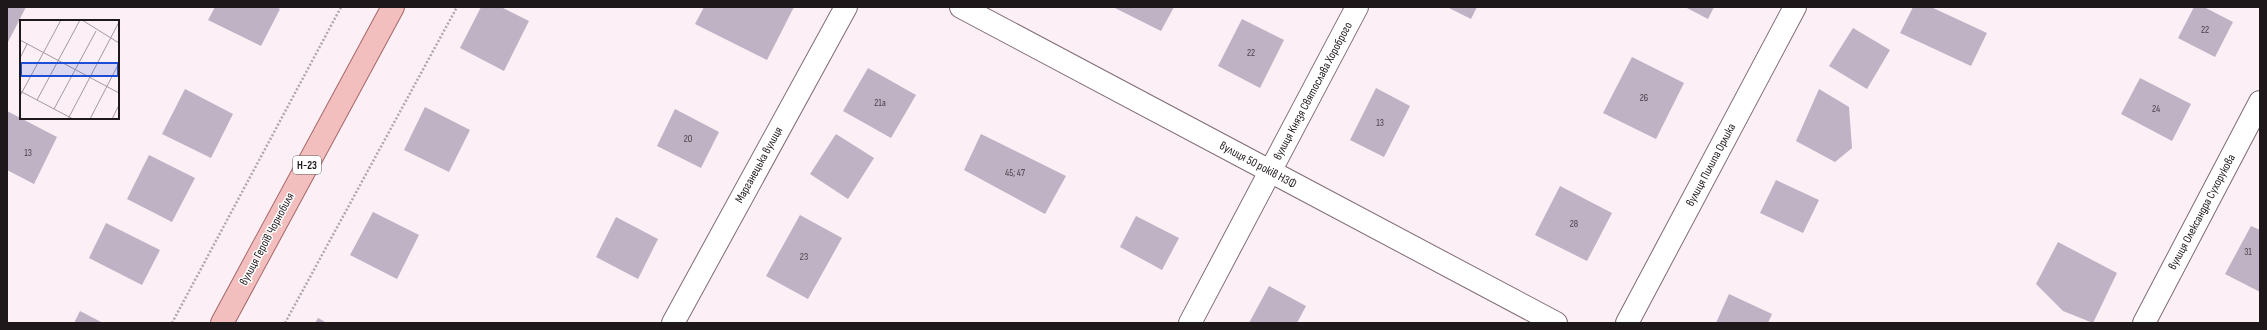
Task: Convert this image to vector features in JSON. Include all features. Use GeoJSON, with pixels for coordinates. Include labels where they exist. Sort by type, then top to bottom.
{"type":"FeatureCollection","features":[{"type":"Feature","properties":{"kind":"main road","name":"вулиця Героїв Чорнобиля"},"geometry":{"type":"LineString","coordinates":[[222,323],[393,7]]}},
{"type":"Feature","properties":{"kind":"street","name":"Марганецька вулиця"},"geometry":{"type":"LineString","coordinates":[[672,323],[846,7]]}},
{"type":"Feature","properties":{"kind":"street","name":"вулиця 50 років НЗФ"},"geometry":{"type":"LineString","coordinates":[[960,7],[1556,323]]}},
{"type":"Feature","properties":{"kind":"street","name":"вулиця Князя Святослава Хороброго"},"geometry":{"type":"LineString","coordinates":[[1190,323],[1357,7]]}},
{"type":"Feature","properties":{"kind":"street","name":"вулиця Пилипа Орлика"},"geometry":{"type":"LineString","coordinates":[[1627,323],[1795,7]]}},
{"type":"Feature","properties":{"kind":"street","name":"вулиця Олександра Сухорукова"},"geometry":{"type":"LineString","coordinates":[[2144,323],[2260,102]]}},
{"type":"Feature","properties":{"kind":"path"},"geometry":{"type":"LineString","coordinates":[[172,323],[341,7]]}},
{"type":"Feature","properties":{"kind":"path"},"geometry":{"type":"LineString","coordinates":[[285,323],[457,7]]}},
{"type":"Feature","properties":{"kind":"building"},"geometry":{"type":"Polygon","coordinates":[[[7,7],[26,7],[7,44],[7,7]]]}},
{"type":"Feature","properties":{"kind":"building"},"geometry":{"type":"Polygon","coordinates":[[[215,7],[276,7],[280,9],[261,46],[208,20],[215,7]]]}},
{"type":"Feature","properties":{"kind":"building"},"geometry":{"type":"Polygon","coordinates":[[[481,7],[501,7],[529,21],[504,71],[460,48],[481,7]]]}},
{"type":"Feature","properties":{"kind":"building"},"geometry":{"type":"Polygon","coordinates":[[[704,7],[794,7],[767,60],[695,24],[704,7]]]}},
{"type":"Feature","properties":{"kind":"building"},"geometry":{"type":"Polygon","coordinates":[[[1113,7],[1174,7],[1161,31],[1113,7]]]}},
{"type":"Feature","properties":{"kind":"building"},"geometry":{"type":"Polygon","coordinates":[[[1447,7],[1477,7],[1471,19],[1447,7]]]}},
{"type":"Feature","properties":{"kind":"building"},"geometry":{"type":"Polygon","coordinates":[[[1685,7],[1714,7],[1708,19],[1685,7]]]}},
{"type":"Feature","properties":{"kind":"building"},"geometry":{"type":"Polygon","coordinates":[[[1913,7],[1931,7],[1987,33],[1971,66],[1900,33],[1913,7]]]}},
{"type":"Feature","properties":{"kind":"building"},"geometry":{"type":"Polygon","coordinates":[[[2194,7],[2204,7],[2233,22],[2215,57],[2178,38],[2194,7]]]}},
{"type":"Feature","properties":{"kind":"building"},"geometry":{"type":"Polygon","coordinates":[[[1242,19],[1284,40],[1260,88],[1218,66],[1242,19]]]}},
{"type":"Feature","properties":{"kind":"building"},"geometry":{"type":"Polygon","coordinates":[[[1853,28],[1890,50],[1867,89],[1829,66],[1853,28]]]}},
{"type":"Feature","properties":{"kind":"building"},"geometry":{"type":"Polygon","coordinates":[[[1632,57],[1684,83],[1656,139],[1603,113],[1632,57]]]}},
{"type":"Feature","properties":{"kind":"building"},"geometry":{"type":"Polygon","coordinates":[[[868,68],[916,95],[891,138],[843,111],[868,68]]]}},
{"type":"Feature","properties":{"kind":"building"},"geometry":{"type":"Polygon","coordinates":[[[2140,78],[2191,104],[2172,141],[2121,114],[2140,78]]]}},
{"type":"Feature","properties":{"kind":"building"},"geometry":{"type":"Polygon","coordinates":[[[1376,88],[1410,106],[1384,157],[1350,140],[1376,88]]]}},
{"type":"Feature","properties":{"kind":"building"},"geometry":{"type":"Polygon","coordinates":[[[185,89],[233,114],[211,158],[162,134],[185,89]]]}},
{"type":"Feature","properties":{"kind":"building"},"geometry":{"type":"Polygon","coordinates":[[[1819,89],[1849,107],[1852,148],[1835,162],[1796,141],[1819,89]]]}},
{"type":"Feature","properties":{"kind":"building"},"geometry":{"type":"Polygon","coordinates":[[[425,107],[470,130],[449,172],[404,150],[425,107]]]}},
{"type":"Feature","properties":{"kind":"building"},"geometry":{"type":"Polygon","coordinates":[[[675,109],[719,132],[701,168],[657,146],[675,109]]]}},
{"type":"Feature","properties":{"kind":"building"},"geometry":{"type":"Polygon","coordinates":[[[7,111],[57,137],[34,184],[7,170],[7,111]]]}},
{"type":"Feature","properties":{"kind":"building"},"geometry":{"type":"Polygon","coordinates":[[[836,134],[874,158],[848,199],[810,174],[836,134]]]}},
{"type":"Feature","properties":{"kind":"building"},"geometry":{"type":"Polygon","coordinates":[[[981,134],[1066,176],[1045,214],[964,170],[981,134]]]}},
{"type":"Feature","properties":{"kind":"building"},"geometry":{"type":"Polygon","coordinates":[[[149,155],[195,178],[172,222],[127,199],[149,155]]]}},
{"type":"Feature","properties":{"kind":"building"},"geometry":{"type":"Polygon","coordinates":[[[1776,180],[1819,200],[1803,233],[1760,213],[1776,180]]]}},
{"type":"Feature","properties":{"kind":"building"},"geometry":{"type":"Polygon","coordinates":[[[1560,186],[1612,213],[1587,261],[1535,235],[1560,186]]]}},
{"type":"Feature","properties":{"kind":"building"},"geometry":{"type":"Polygon","coordinates":[[[373,212],[419,235],[397,279],[350,255],[373,212]]]}},
{"type":"Feature","properties":{"kind":"building"},"geometry":{"type":"Polygon","coordinates":[[[800,215],[842,238],[808,299],[766,276],[800,215]]]}},
{"type":"Feature","properties":{"kind":"building"},"geometry":{"type":"Polygon","coordinates":[[[1136,216],[1179,238],[1162,270],[1120,247],[1136,216]]]}},
{"type":"Feature","properties":{"kind":"building"},"geometry":{"type":"Polygon","coordinates":[[[616,217],[658,239],[638,279],[596,257],[616,217]]]}},
{"type":"Feature","properties":{"kind":"building"},"geometry":{"type":"Polygon","coordinates":[[[106,223],[160,250],[142,285],[89,258],[106,223]]]}},
{"type":"Feature","properties":{"kind":"building"},"geometry":{"type":"Polygon","coordinates":[[[2251,226],[2260,230],[2260,292],[2225,274],[2251,226]]]}},
{"type":"Feature","properties":{"kind":"building"},"geometry":{"type":"Polygon","coordinates":[[[2058,242],[2117,273],[2093,323],[2063,311],[2036,284],[2058,242]]]}},
{"type":"Feature","properties":{"kind":"building"},"geometry":{"type":"Polygon","coordinates":[[[1269,286],[1306,306],[1297,323],[1249,323],[1269,286]]]}},
{"type":"Feature","properties":{"kind":"building"},"geometry":{"type":"Polygon","coordinates":[[[1729,294],[1772,314],[1768,323],[1716,323],[1729,294]]]}},
{"type":"Feature","properties":{"kind":"building"},"geometry":{"type":"Polygon","coordinates":[[[80,311],[103,323],[74,323],[80,311]]]}},
{"type":"Feature","properties":{"kind":"building"},"geometry":{"type":"Polygon","coordinates":[[[318,318],[327,323],[315,323],[318,318]]]}}]}
